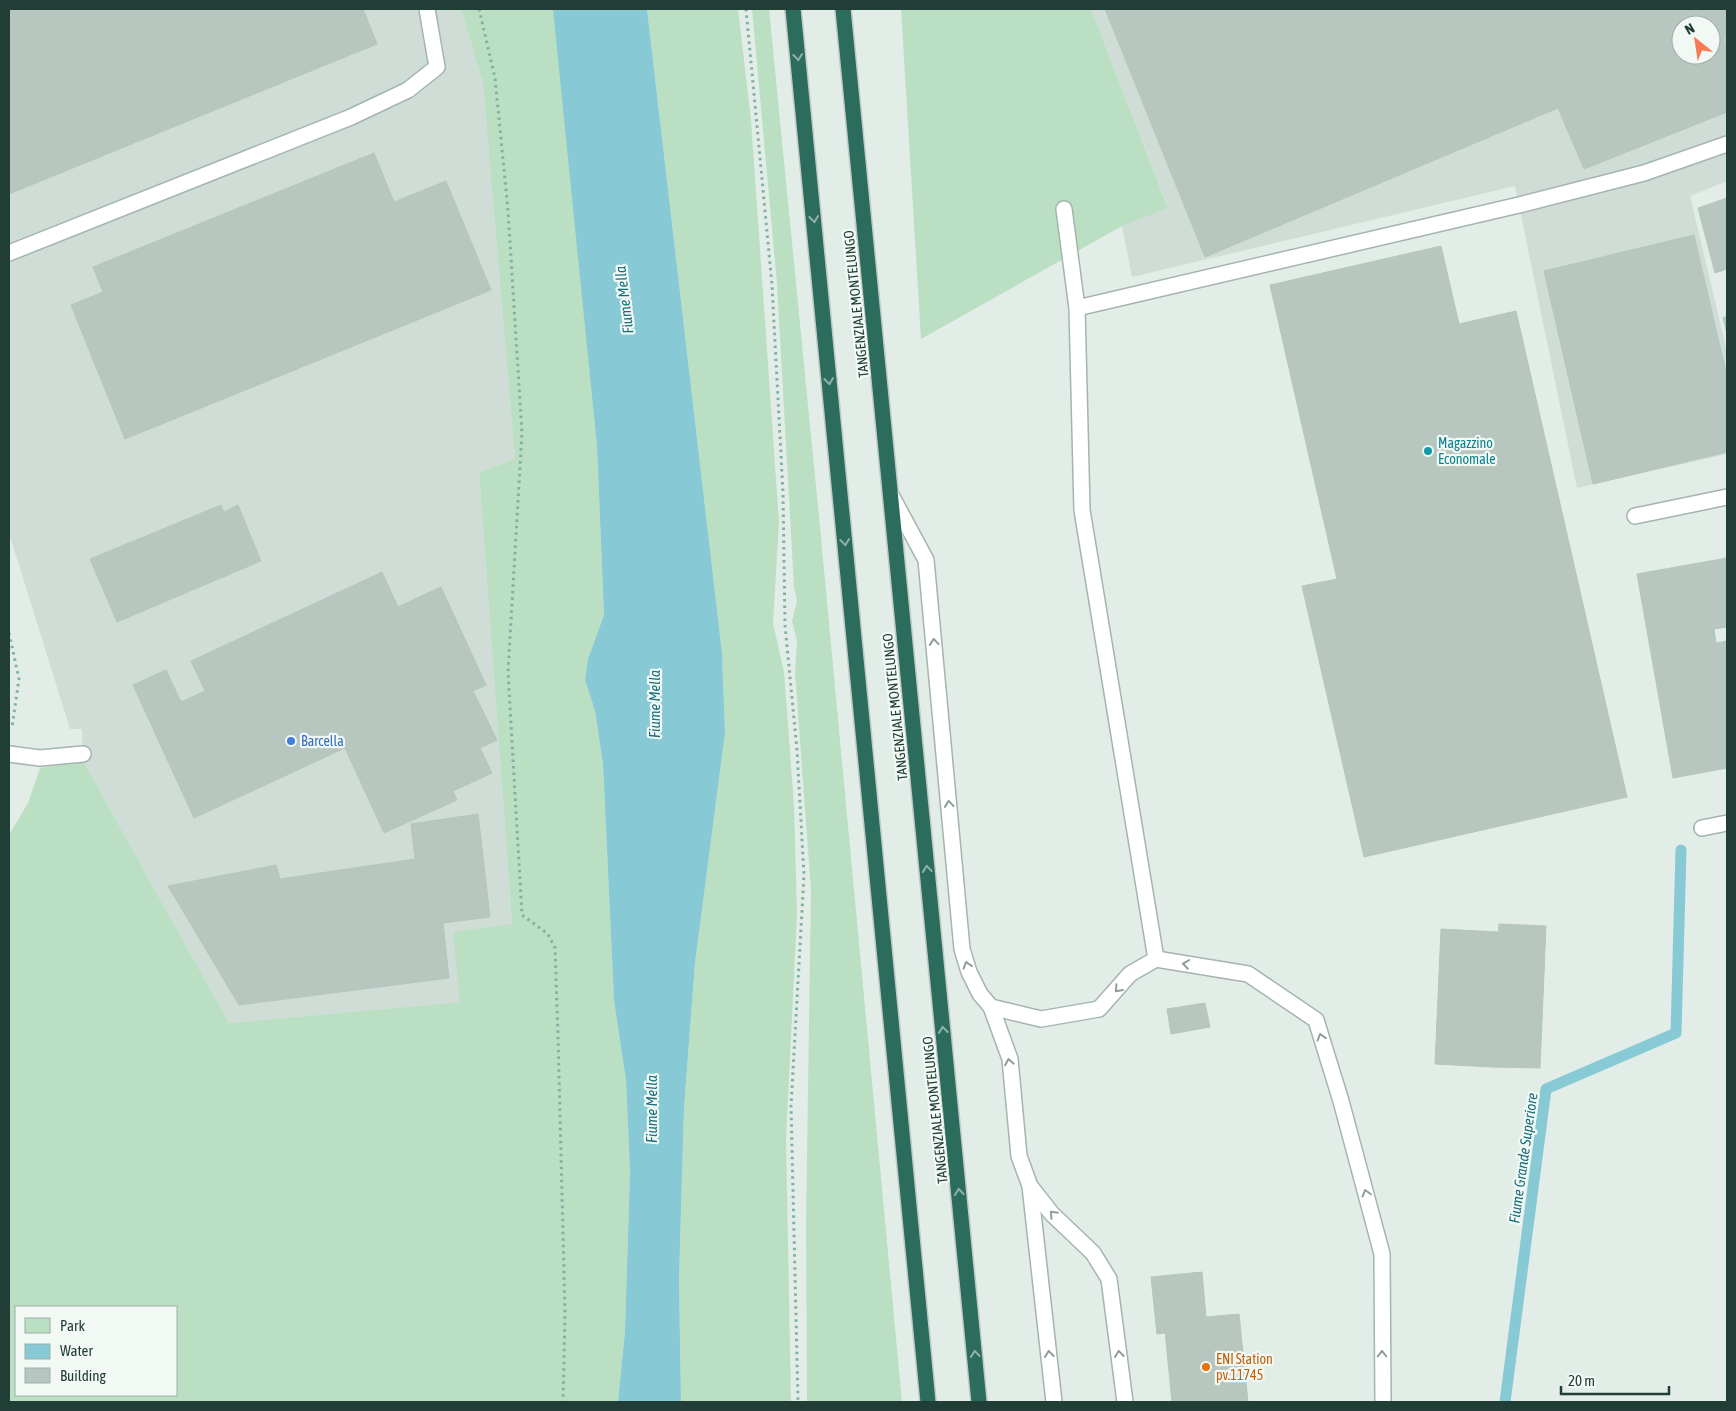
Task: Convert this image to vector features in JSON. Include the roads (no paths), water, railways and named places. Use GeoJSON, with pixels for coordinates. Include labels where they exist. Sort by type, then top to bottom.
{"type":"FeatureCollection","features":[{"type":"Feature","properties":{"kind":"highway"},"geometry":{"type":"LineString","coordinates":[[793,9],[928,1402]]}},
{"type":"Feature","properties":{"kind":"highway","name":"TANGENZIALE MONTELUNGO"},"geometry":{"type":"LineString","coordinates":[[843,9],[980,1402]]}},
{"type":"Feature","properties":{"kind":"lane"},"geometry":{"type":"LineString","coordinates":[[9,253],[352,117],[408,90],[437,66],[427,9]]}},
{"type":"Feature","properties":{"kind":"lane"},"geometry":{"type":"LineString","coordinates":[[1077,308],[1625,178],[1727,144]]}},
{"type":"Feature","properties":{"kind":"lane"},"geometry":{"type":"LineString","coordinates":[[1064,209],[1077,308],[1082,510],[1156,959]]}},
{"type":"Feature","properties":{"kind":"lane"},"geometry":{"type":"LineString","coordinates":[[891,495],[926,560],[962,949],[969,972],[980,994],[991,1007],[1010,1059],[1018,1156],[1030,1186],[1054,1402]]}},
{"type":"Feature","properties":{"kind":"lane"},"geometry":{"type":"LineString","coordinates":[[1635,516],[1727,497]]}},
{"type":"Feature","properties":{"kind":"lane"},"geometry":{"type":"LineString","coordinates":[[9,754],[40,758],[83,754]]}},
{"type":"Feature","properties":{"kind":"lane"},"geometry":{"type":"LineString","coordinates":[[1702,828],[1727,823]]}},
{"type":"Feature","properties":{"kind":"lane"},"geometry":{"type":"LineString","coordinates":[[991,1007],[1041,1019],[1099,1009],[1130,974],[1156,959],[1248,974],[1316,1020],[1341,1101],[1382,1254],[1383,1402]]}},
{"type":"Feature","properties":{"kind":"lane"},"geometry":{"type":"LineString","coordinates":[[1030,1186],[1052,1214],[1093,1253],[1109,1279],[1125,1402]]}},
{"type":"Feature","properties":{"kind":"water","name":"Fiume Mella"},"geometry":{"type":"Polygon","coordinates":[[[553,9],[647,9],[722,653],[725,733],[695,963],[684,1108],[679,1279],[681,1402],[618,1402],[625,1331],[630,1171],[626,1080],[614,1001],[603,764],[595,711],[585,680],[588,659],[604,615],[597,446],[553,9]]]}},
{"type":"Feature","properties":{"kind":"waterway","name":"Fiume Grande Superiore"},"geometry":{"type":"LineString","coordinates":[[1505,1402],[1546,1089],[1676,1033],[1681,850]]}},
{"type":"Feature","properties":{"kind":"place","name":"Magazzino Economale"},"geometry":{"type":"Point","coordinates":[1428,451]}},
{"type":"Feature","properties":{"kind":"place","name":"Barcella"},"geometry":{"type":"Point","coordinates":[291,741]}},
{"type":"Feature","properties":{"kind":"place","name":"ENI Station pv.11745"},"geometry":{"type":"Point","coordinates":[1206,1367]}}]}
